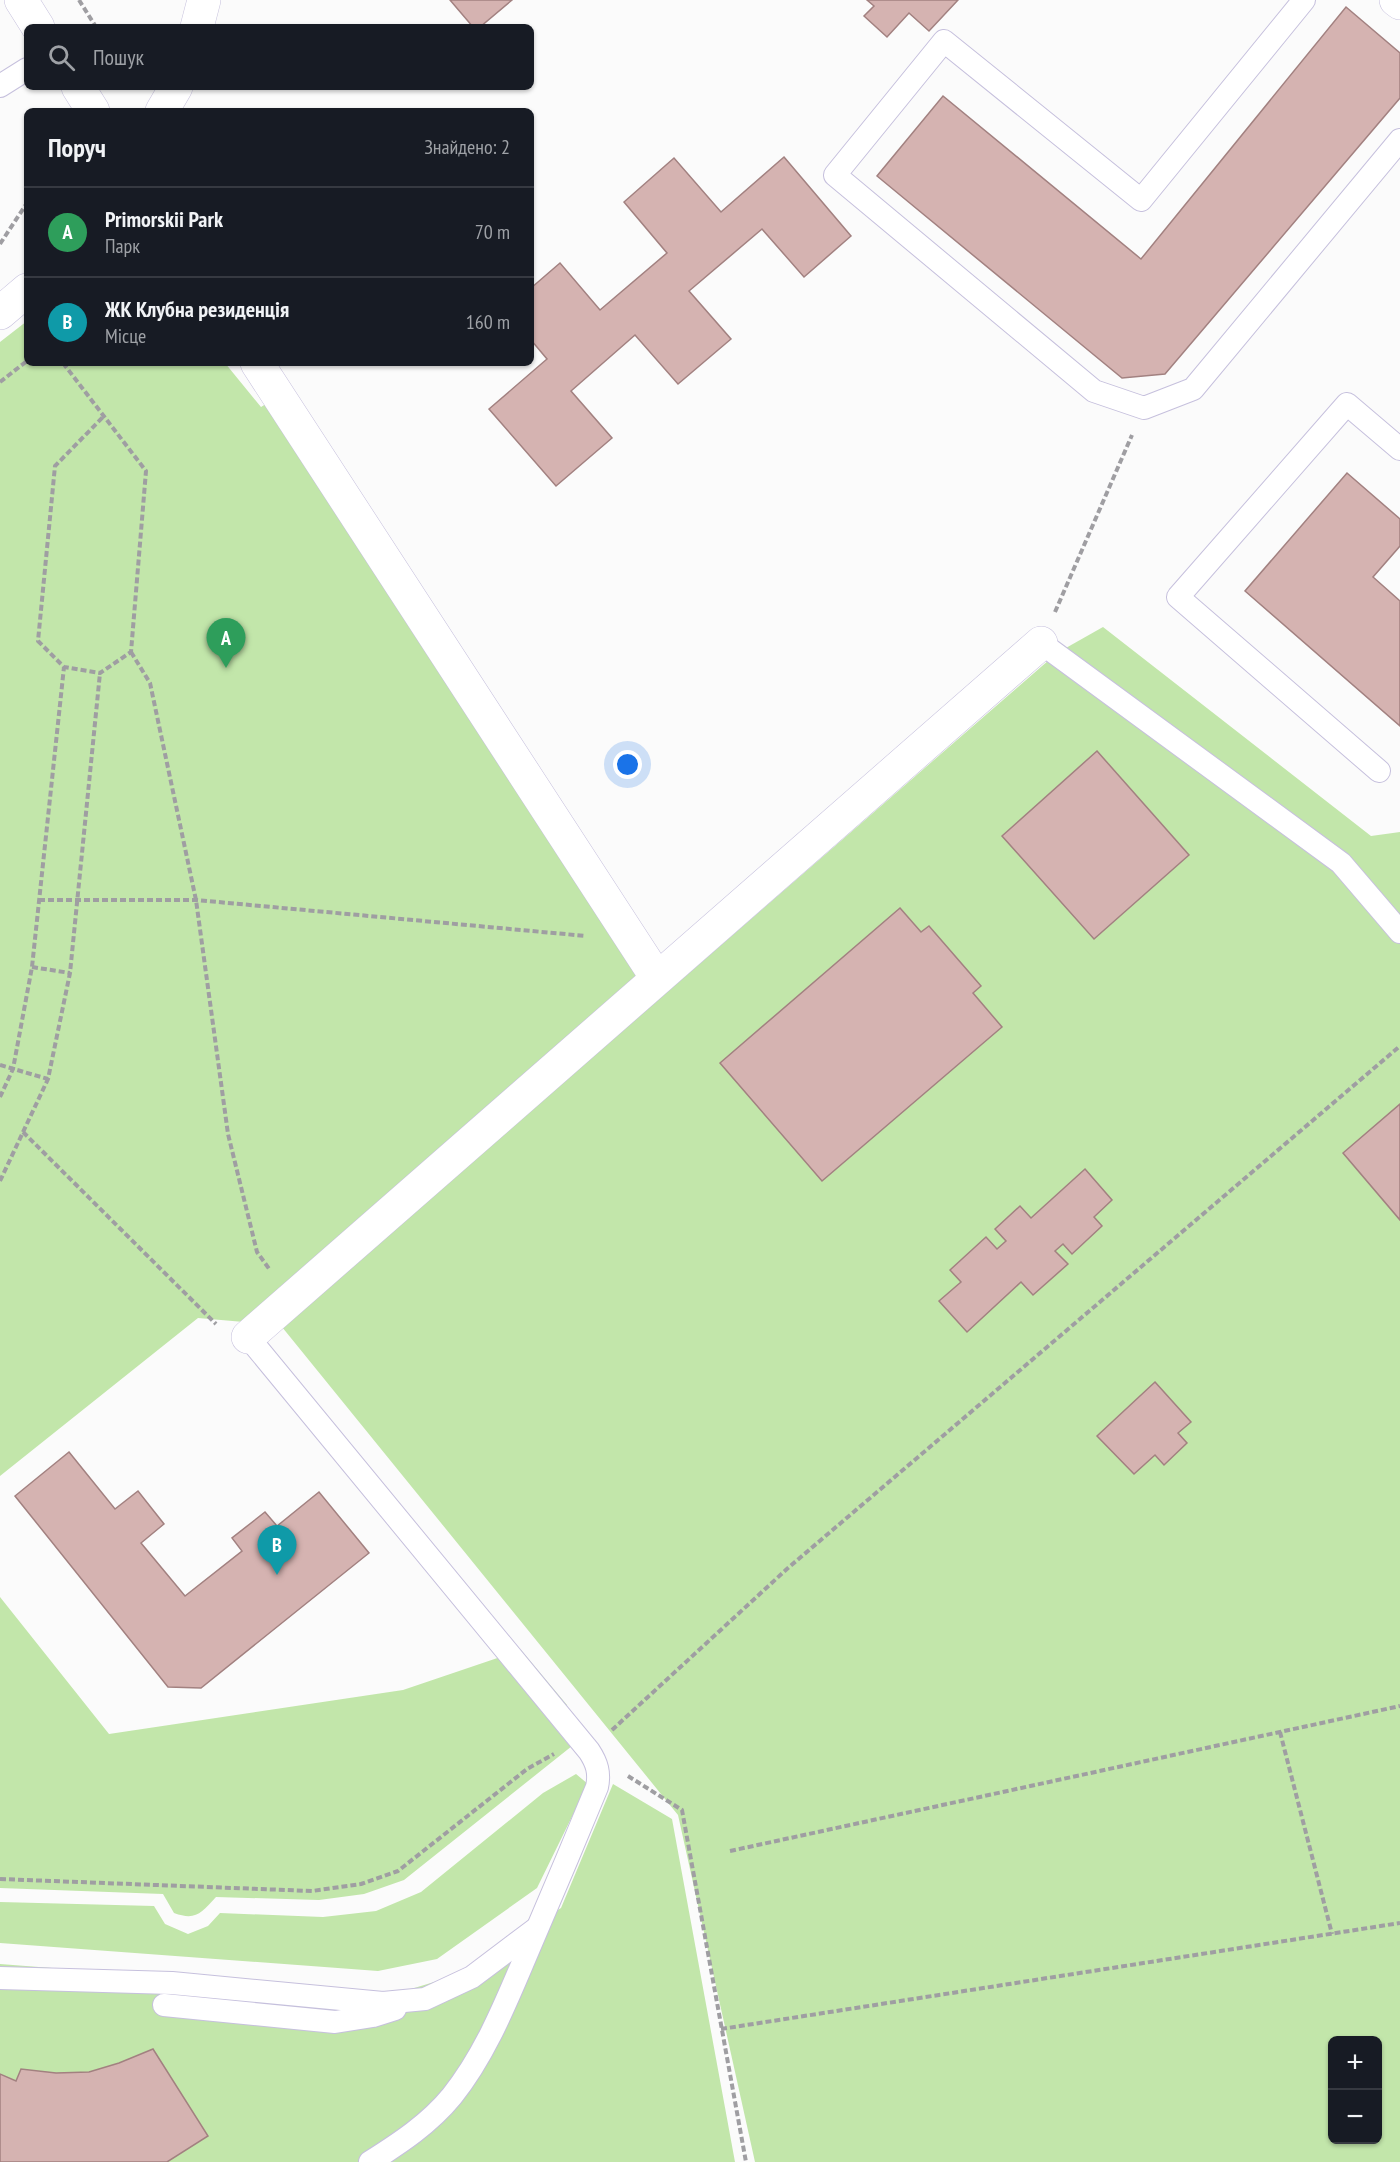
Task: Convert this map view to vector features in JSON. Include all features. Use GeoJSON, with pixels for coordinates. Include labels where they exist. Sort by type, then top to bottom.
{"type":"FeatureCollection","features":[{"type":"Feature","properties":{"kind":"street"},"geometry":{"type":"LineString","coordinates":[[21,0],[36,24]]}},
{"type":"Feature","properties":{"kind":"street"},"geometry":{"type":"LineString","coordinates":[[198,24],[204,0]]}},
{"type":"Feature","properties":{"kind":"street"},"geometry":{"type":"LineString","coordinates":[[1396,0],[1400,3]]}},
{"type":"Feature","properties":{"kind":"street"},"geometry":{"type":"LineString","coordinates":[[80,90],[91,108]]}},
{"type":"Feature","properties":{"kind":"street"},"geometry":{"type":"LineString","coordinates":[[164,108],[174,90]]}},
{"type":"Feature","properties":{"kind":"street"},"geometry":{"type":"LineString","coordinates":[[0,313],[24,293]]}},
{"type":"Feature","properties":{"kind":"street"},"geometry":{"type":"LineString","coordinates":[[259,366],[657,978]]}},
{"type":"Feature","properties":{"kind":"street"},"geometry":{"type":"LineString","coordinates":[[248,1337],[1041,643]]}},
{"type":"Feature","properties":{"kind":"lane"},"geometry":{"type":"LineString","coordinates":[[1304,0],[1141,200],[944,41],[835,175],[1094,391],[1144,408],[1194,389],[1400,140]]}},
{"type":"Feature","properties":{"kind":"lane"},"geometry":{"type":"LineString","coordinates":[[0,86],[24,71]]}},
{"type":"Feature","properties":{"kind":"lane"},"geometry":{"type":"LineString","coordinates":[[1379,771],[1178,597],[1347,404],[1400,449]]}},
{"type":"Feature","properties":{"kind":"lane"},"geometry":{"type":"LineString","coordinates":[[1041,643],[1341,863],[1400,932]]}},
{"type":"Feature","properties":{"kind":"lane"},"geometry":{"type":"LineString","coordinates":[[248,1337],[589,1751],[598,1768],[597,1787],[502,2011],[481,2053],[452,2097],[416,2132],[370,2162]]}},
{"type":"Feature","properties":{"kind":"lane"},"geometry":{"type":"LineString","coordinates":[[164,2005],[335,2022],[373,2016],[425,1999],[472,1977],[538,1927]]}},
{"type":"Feature","properties":{"kind":"lane"},"geometry":{"type":"LineString","coordinates":[[0,1978],[172,1983],[383,2003],[425,1999]]}},
{"type":"Feature","properties":{"kind":"path"},"geometry":{"type":"LineString","coordinates":[[78,0],[94,24]]}},
{"type":"Feature","properties":{"kind":"path"},"geometry":{"type":"LineString","coordinates":[[0,244],[24,208]]}},
{"type":"Feature","properties":{"kind":"path"},"geometry":{"type":"LineString","coordinates":[[0,382],[24,363]]}},
{"type":"Feature","properties":{"kind":"path"},"geometry":{"type":"LineString","coordinates":[[65,366],[146,471],[131,652],[150,683],[196,900],[228,1134],[257,1252],[292,1298]]}},
{"type":"Feature","properties":{"kind":"path"},"geometry":{"type":"LineString","coordinates":[[1041,643],[1144,408]]}},
{"type":"Feature","properties":{"kind":"path"},"geometry":{"type":"LineString","coordinates":[[103,417],[55,466],[38,640],[64,667],[100,673],[131,652]]}},
{"type":"Feature","properties":{"kind":"path"},"geometry":{"type":"LineString","coordinates":[[0,1097],[13,1069],[32,967],[64,667]]}},
{"type":"Feature","properties":{"kind":"path"},"geometry":{"type":"LineString","coordinates":[[0,1181],[48,1079],[69,973],[100,673]]}},
{"type":"Feature","properties":{"kind":"path"},"geometry":{"type":"LineString","coordinates":[[39,900],[196,900],[633,940]]}},
{"type":"Feature","properties":{"kind":"path"},"geometry":{"type":"LineString","coordinates":[[32,967],[69,973]]}},
{"type":"Feature","properties":{"kind":"path"},"geometry":{"type":"LineString","coordinates":[[589,1751],[788,1568],[1400,1046]]}},
{"type":"Feature","properties":{"kind":"path"},"geometry":{"type":"LineString","coordinates":[[0,1065],[48,1079]]}},
{"type":"Feature","properties":{"kind":"path"},"geometry":{"type":"LineString","coordinates":[[23,1132],[219,1327],[248,1337]]}},
{"type":"Feature","properties":{"kind":"path"},"geometry":{"type":"LineString","coordinates":[[730,1851],[1400,1706]]}},
{"type":"Feature","properties":{"kind":"path"},"geometry":{"type":"LineString","coordinates":[[1280,1732],[1332,1934]]}},
{"type":"Feature","properties":{"kind":"path"},"geometry":{"type":"LineString","coordinates":[[0,1880],[312,1891],[361,1884],[398,1871],[527,1769],[555,1753],[589,1751],[682,1810],[746,2162]]}},
{"type":"Feature","properties":{"kind":"path"},"geometry":{"type":"LineString","coordinates":[[721,2029],[1400,1923]]}},
{"type":"Feature","properties":{"kind":"green space"},"geometry":{"type":"Polygon","coordinates":[[[24,323],[24,366],[227,366],[261,407],[277,397],[642,977],[244,1322],[198,1318],[0,1476],[0,342],[24,323]]]}},
{"type":"Feature","properties":{"kind":"green space"},"geometry":{"type":"Polygon","coordinates":[[[1103,627],[1371,836],[1400,832],[1400,2162],[755,2162],[678,1815],[282,1327],[1057,653],[1103,627]]]}},
{"type":"Feature","properties":{"kind":"green space"},"geometry":{"type":"Polygon","coordinates":[[[0,1597],[109,1734],[403,1690],[521,1650],[567,1705],[572,1746],[404,1880],[364,1894],[319,1900],[216,1897],[198,1914],[188,1916],[174,1913],[163,1894],[0,1888],[0,1597]]]}},
{"type":"Feature","properties":{"kind":"green space"},"geometry":{"type":"Polygon","coordinates":[[[576,1774],[588,1784],[537,1888],[437,1959],[378,1971],[0,1943],[0,1902],[154,1906],[165,1924],[188,1934],[208,1926],[220,1913],[323,1917],[376,1911],[421,1892],[543,1793],[576,1774]]]}},
{"type":"Feature","properties":{"kind":"green space"},"geometry":{"type":"Polygon","coordinates":[[[613,1784],[672,1819],[735,2162],[0,2162],[0,1964],[350,1991],[401,1992],[454,1976],[561,1908],[613,1784]]]}},
{"type":"Feature","properties":{"kind":"building"},"geometry":{"type":"Polygon","coordinates":[[[450,0],[512,0],[484,24],[470,24],[450,0]]]}},
{"type":"Feature","properties":{"kind":"building"},"geometry":{"type":"Polygon","coordinates":[[[867,0],[958,0],[929,31],[909,13],[887,37],[864,16],[874,6],[867,0]]]}},
{"type":"Feature","properties":{"kind":"building"},"geometry":{"type":"Polygon","coordinates":[[[1346,7],[1400,53],[1400,98],[1165,374],[1122,378],[877,176],[943,96],[1141,259],[1346,7]]]}},
{"type":"Feature","properties":{"kind":"building"},"geometry":{"type":"Polygon","coordinates":[[[784,157],[851,236],[804,277],[762,229],[689,291],[731,339],[678,384],[635,335],[571,391],[612,438],[556,486],[489,409],[547,359],[534,344],[534,285],[560,263],[600,310],[667,253],[624,202],[674,158],[721,212],[784,157]]]}},
{"type":"Feature","properties":{"kind":"building"},"geometry":{"type":"Polygon","coordinates":[[[1347,473],[1400,519],[1400,546],[1373,577],[1400,601],[1400,726],[1245,591],[1347,473]]]}},
{"type":"Feature","properties":{"kind":"building"},"geometry":{"type":"Polygon","coordinates":[[[1097,751],[1189,855],[1094,939],[1002,836],[1097,751]]]}},
{"type":"Feature","properties":{"kind":"building"},"geometry":{"type":"Polygon","coordinates":[[[900,908],[921,932],[929,926],[981,986],[973,993],[1002,1027],[822,1181],[720,1063],[900,908]]]}},
{"type":"Feature","properties":{"kind":"building"},"geometry":{"type":"Polygon","coordinates":[[[1400,1104],[1400,1220],[1343,1153],[1400,1104]]]}},
{"type":"Feature","properties":{"kind":"building"},"geometry":{"type":"Polygon","coordinates":[[[1085,1169],[1112,1200],[1094,1217],[1102,1226],[1072,1254],[1063,1244],[1055,1251],[1068,1264],[1033,1295],[1021,1282],[967,1332],[939,1301],[961,1282],[950,1270],[986,1237],[997,1249],[1006,1241],[995,1229],[1020,1206],[1031,1218],[1085,1169]]]}},
{"type":"Feature","properties":{"kind":"building"},"geometry":{"type":"Polygon","coordinates":[[[1155,1382],[1191,1422],[1178,1433],[1187,1443],[1164,1465],[1155,1455],[1134,1474],[1097,1436],[1155,1382]]]}},
{"type":"Feature","properties":{"kind":"building"},"geometry":{"type":"Polygon","coordinates":[[[69,1452],[115,1509],[138,1491],[164,1524],[141,1543],[185,1596],[242,1551],[232,1538],[265,1512],[277,1526],[319,1492],[369,1553],[201,1688],[168,1687],[15,1496],[69,1452]]]}},
{"type":"Feature","properties":{"kind":"building"},"geometry":{"type":"Polygon","coordinates":[[[153,2049],[208,2136],[167,2162],[0,2162],[0,2074],[16,2081],[21,2069],[56,2073],[89,2072],[153,2049]]]}},
{"type":"Feature","properties":{"kind":"place","name":"Primorskii Park"},"geometry":{"type":"Point","coordinates":[226,668]}},
{"type":"Feature","properties":{"kind":"place","name":"ЖК Клубна резиденція"},"geometry":{"type":"Point","coordinates":[277,1575]}}]}
